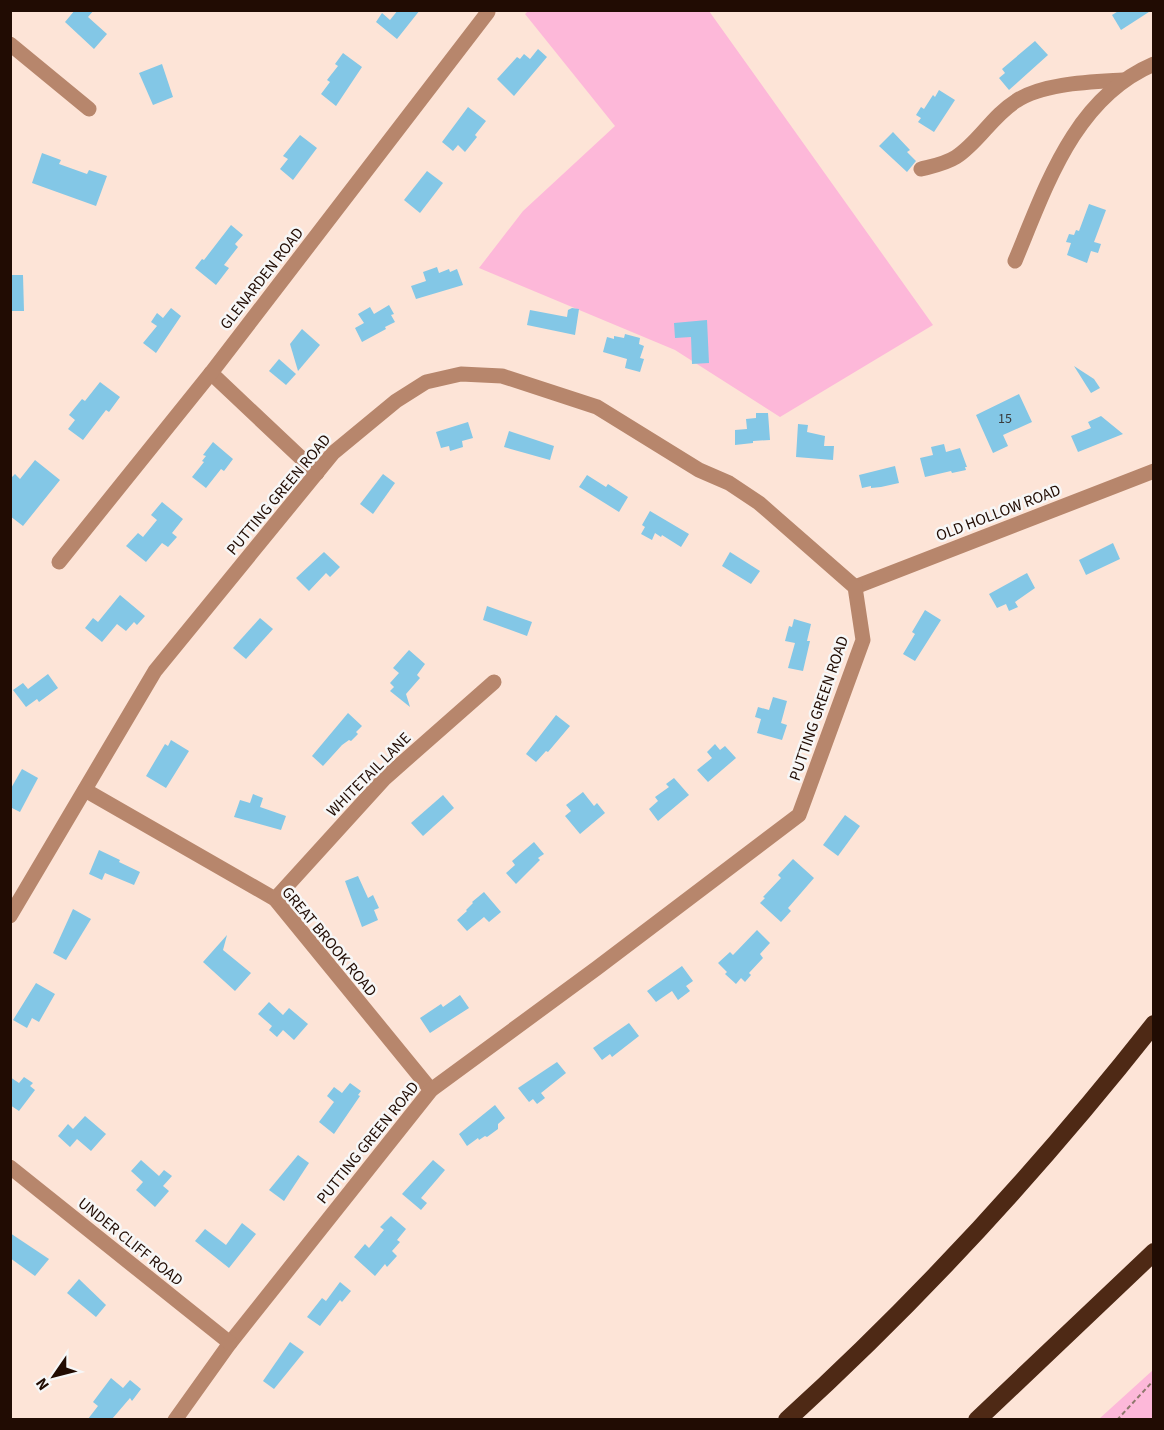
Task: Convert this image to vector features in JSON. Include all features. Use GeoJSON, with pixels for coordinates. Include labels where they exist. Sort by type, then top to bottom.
{"type":"FeatureCollection","features":[{"type":"Feature","properties":{"kind":"highway"},"geometry":{"type":"LineString","coordinates":[[787,1419],[892,1321],[982,1227],[1066,1133],[1154,1024]]}},
{"type":"Feature","properties":{"kind":"highway"},"geometry":{"type":"LineString","coordinates":[[977,1419],[1154,1252]]}},
{"type":"Feature","properties":{"kind":"street","name":"GLENARDEN ROAD"},"geometry":{"type":"LineString","coordinates":[[59,562],[211,373],[487,11]]}},
{"type":"Feature","properties":{"kind":"street"},"geometry":{"type":"LineString","coordinates":[[10,44],[89,109]]}},
{"type":"Feature","properties":{"kind":"street"},"geometry":{"type":"LineString","coordinates":[[1015,261],[1067,144],[1082,122],[1108,92],[1123,80],[1154,64]]}},
{"type":"Feature","properties":{"kind":"street"},"geometry":{"type":"LineString","coordinates":[[921,169],[942,164],[956,157],[981,135],[996,117],[1018,99],[1080,83],[1123,80]]}},
{"type":"Feature","properties":{"kind":"street"},"geometry":{"type":"LineString","coordinates":[[211,373],[317,473]]}},
{"type":"Feature","properties":{"kind":"street","name":"PUTTING GREEN ROAD"},"geometry":{"type":"LineString","coordinates":[[10,916],[155,671],[333,453],[396,401],[426,382],[461,374],[502,376],[597,406],[699,470],[729,483],[759,504],[855,587],[863,640],[799,815],[431,1090],[230,1342],[175,1419]]}},
{"type":"Feature","properties":{"kind":"street","name":"OLD HOLLOW ROAD"},"geometry":{"type":"LineString","coordinates":[[855,587],[1154,471]]}},
{"type":"Feature","properties":{"kind":"street","name":"WHITETAIL LANE"},"geometry":{"type":"LineString","coordinates":[[275,899],[385,778],[494,682]]}},
{"type":"Feature","properties":{"kind":"street","name":"GREAT BROOK ROAD"},"geometry":{"type":"LineString","coordinates":[[85,790],[275,899],[431,1090]]}},
{"type":"Feature","properties":{"kind":"street","name":"UNDER CLIFF ROAD"},"geometry":{"type":"LineString","coordinates":[[10,1167],[230,1342]]}},
{"type":"Feature","properties":{"kind":"path"},"geometry":{"type":"LineString","coordinates":[[1117,1419],[1154,1380]]}},
{"type":"Feature","properties":{"kind":"shaded area"},"geometry":{"type":"Polygon","coordinates":[[[528,11],[709,11],[933,325],[780,417],[675,350],[479,268],[523,211],[615,126],[525,14],[528,11]]]}},
{"type":"Feature","properties":{"kind":"shaded area"},"geometry":{"type":"Polygon","coordinates":[[[1153,1370],[1153,1419],[1099,1419],[1153,1370]]]}},
{"type":"Feature","properties":{"kind":"building"},"geometry":{"type":"Polygon","coordinates":[[[75,10],[94,10],[88,17],[107,34],[94,49],[65,22],[75,10]]]}},
{"type":"Feature","properties":{"kind":"building"},"geometry":{"type":"Polygon","coordinates":[[[398,10],[420,10],[397,39],[376,22],[382,13],[390,20],[398,10]]]}},
{"type":"Feature","properties":{"kind":"building"},"geometry":{"type":"Polygon","coordinates":[[[1120,10],[1152,10],[1121,30],[1112,15],[1120,10]]]}},
{"type":"Feature","properties":{"kind":"building"},"geometry":{"type":"Polygon","coordinates":[[[1035,41],[1048,55],[1009,90],[999,78],[1005,73],[1002,69],[1035,41]]]}},
{"type":"Feature","properties":{"kind":"building"},"geometry":{"type":"Polygon","coordinates":[[[538,49],[547,57],[514,96],[497,79],[517,57],[520,59],[524,54],[530,59],[538,49]]]}},
{"type":"Feature","properties":{"kind":"building"},"geometry":{"type":"Polygon","coordinates":[[[343,53],[362,67],[336,106],[321,94],[330,82],[327,80],[338,66],[335,64],[343,53]]]}},
{"type":"Feature","properties":{"kind":"building"},"geometry":{"type":"Polygon","coordinates":[[[162,64],[173,97],[153,105],[139,73],[162,64]]]}},
{"type":"Feature","properties":{"kind":"building"},"geometry":{"type":"Polygon","coordinates":[[[939,90],[955,100],[934,132],[918,122],[921,118],[916,115],[921,107],[924,109],[939,90]]]}},
{"type":"Feature","properties":{"kind":"building"},"geometry":{"type":"Polygon","coordinates":[[[468,107],[486,121],[465,152],[458,145],[453,151],[442,142],[468,107]]]}},
{"type":"Feature","properties":{"kind":"building"},"geometry":{"type":"Polygon","coordinates":[[[893,132],[910,150],[907,152],[916,161],[907,172],[879,146],[893,132]]]}},
{"type":"Feature","properties":{"kind":"building"},"geometry":{"type":"Polygon","coordinates":[[[300,135],[317,148],[293,180],[280,169],[288,159],[283,156],[300,135]]]}},
{"type":"Feature","properties":{"kind":"building"},"geometry":{"type":"Polygon","coordinates":[[[42,153],[61,160],[59,164],[87,174],[89,170],[107,176],[96,206],[32,183],[42,153]]]}},
{"type":"Feature","properties":{"kind":"building"},"geometry":{"type":"Polygon","coordinates":[[[427,171],[443,183],[420,213],[404,200],[427,171]]]}},
{"type":"Feature","properties":{"kind":"building"},"geometry":{"type":"Polygon","coordinates":[[[1089,204],[1106,210],[1094,242],[1101,244],[1098,253],[1091,251],[1087,263],[1067,255],[1071,243],[1066,242],[1069,234],[1074,235],[1076,230],[1079,231],[1089,204]]]}},
{"type":"Feature","properties":{"kind":"building"},"geometry":{"type":"Polygon","coordinates":[[[231,225],[243,235],[235,244],[238,247],[224,265],[229,268],[216,285],[195,268],[231,225]]]}},
{"type":"Feature","properties":{"kind":"building"},"geometry":{"type":"Polygon","coordinates":[[[437,267],[439,273],[457,269],[463,285],[416,299],[411,286],[426,281],[423,272],[437,267]]]}},
{"type":"Feature","properties":{"kind":"building"},"geometry":{"type":"Polygon","coordinates":[[[10,275],[23,275],[24,311],[10,311],[10,275]]]}},
{"type":"Feature","properties":{"kind":"building"},"geometry":{"type":"Polygon","coordinates":[[[389,305],[395,322],[362,342],[355,328],[364,323],[358,314],[370,307],[374,314],[389,305]]]}},
{"type":"Feature","properties":{"kind":"building"},"geometry":{"type":"Polygon","coordinates":[[[171,308],[181,316],[156,353],[143,343],[157,326],[151,322],[157,313],[163,318],[171,308]]]}},
{"type":"Feature","properties":{"kind":"building"},"geometry":{"type":"Polygon","coordinates":[[[579,309],[575,335],[527,325],[530,310],[567,317],[568,310],[579,309]]]}},
{"type":"Feature","properties":{"kind":"building"},"geometry":{"type":"Polygon","coordinates":[[[707,320],[709,363],[692,364],[691,337],[675,338],[674,323],[707,320]]]}},
{"type":"Feature","properties":{"kind":"building"},"geometry":{"type":"Polygon","coordinates":[[[302,329],[320,345],[298,371],[290,344],[302,329]]]}},
{"type":"Feature","properties":{"kind":"building"},"geometry":{"type":"Polygon","coordinates":[[[625,334],[640,338],[639,344],[644,346],[640,358],[644,359],[640,372],[625,368],[627,359],[603,352],[607,337],[624,338],[625,334]]]}},
{"type":"Feature","properties":{"kind":"building"},"geometry":{"type":"Polygon","coordinates":[[[279,359],[296,374],[286,385],[269,371],[279,359]]]}},
{"type":"Feature","properties":{"kind":"building"},"geometry":{"type":"Polygon","coordinates":[[[1074,366],[1094,379],[1100,388],[1091,393],[1074,366]]]}},
{"type":"Feature","properties":{"kind":"building"},"geometry":{"type":"Polygon","coordinates":[[[100,382],[120,397],[109,412],[106,410],[83,440],[68,429],[75,420],[69,415],[82,399],[85,401],[100,382]]]}},
{"type":"Feature","properties":{"kind":"building"},"geometry":{"type":"Polygon","coordinates":[[[1019,394],[1032,422],[1003,435],[1008,446],[993,453],[976,415],[1019,394]]]}},
{"type":"Feature","properties":{"kind":"building"},"geometry":{"type":"Polygon","coordinates":[[[756,413],[768,413],[770,440],[735,445],[735,430],[747,429],[746,419],[756,418],[756,413]]]}},
{"type":"Feature","properties":{"kind":"building"},"geometry":{"type":"Polygon","coordinates":[[[1101,416],[1123,434],[1078,452],[1071,436],[1091,428],[1088,422],[1101,416]]]}},
{"type":"Feature","properties":{"kind":"building"},"geometry":{"type":"Polygon","coordinates":[[[468,422],[473,438],[462,441],[463,447],[450,451],[449,446],[441,448],[436,432],[468,422]]]}},
{"type":"Feature","properties":{"kind":"building"},"geometry":{"type":"Polygon","coordinates":[[[798,424],[808,425],[807,432],[825,436],[824,446],[834,446],[833,460],[796,457],[798,424]]]}},
{"type":"Feature","properties":{"kind":"building"},"geometry":{"type":"Polygon","coordinates":[[[509,431],[554,446],[550,460],[504,447],[509,431]]]}},
{"type":"Feature","properties":{"kind":"building"},"geometry":{"type":"Polygon","coordinates":[[[213,442],[233,459],[224,471],[221,469],[206,488],[192,477],[204,462],[202,461],[206,456],[203,455],[213,442]]]}},
{"type":"Feature","properties":{"kind":"building"},"geometry":{"type":"Polygon","coordinates":[[[944,444],[946,452],[960,448],[966,470],[925,477],[920,458],[933,455],[931,447],[944,444]]]}},
{"type":"Feature","properties":{"kind":"building"},"geometry":{"type":"Polygon","coordinates":[[[35,460],[60,480],[23,526],[10,516],[10,479],[15,474],[20,479],[35,460]]]}},
{"type":"Feature","properties":{"kind":"building"},"geometry":{"type":"Polygon","coordinates":[[[895,466],[899,483],[862,488],[859,475],[895,466]]]}},
{"type":"Feature","properties":{"kind":"building"},"geometry":{"type":"Polygon","coordinates":[[[383,474],[395,483],[373,514],[360,504],[383,474]]]}},
{"type":"Feature","properties":{"kind":"building"},"geometry":{"type":"Polygon","coordinates":[[[587,475],[606,487],[608,484],[628,497],[619,512],[579,487],[587,475]]]}},
{"type":"Feature","properties":{"kind":"building"},"geometry":{"type":"Polygon","coordinates":[[[162,502],[183,519],[172,533],[177,537],[168,547],[162,543],[146,562],[126,546],[138,533],[143,537],[157,520],[151,515],[162,502]]]}},
{"type":"Feature","properties":{"kind":"building"},"geometry":{"type":"Polygon","coordinates":[[[650,511],[689,534],[681,547],[662,535],[661,537],[655,533],[652,540],[641,534],[645,527],[642,525],[650,511]]]}},
{"type":"Feature","properties":{"kind":"building"},"geometry":{"type":"Polygon","coordinates":[[[1113,543],[1120,559],[1086,575],[1079,560],[1113,543]]]}},
{"type":"Feature","properties":{"kind":"building"},"geometry":{"type":"Polygon","coordinates":[[[324,552],[340,567],[330,577],[326,573],[309,591],[296,578],[324,552]]]}},
{"type":"Feature","properties":{"kind":"building"},"geometry":{"type":"Polygon","coordinates":[[[730,552],[760,571],[751,584],[722,566],[730,552]]]}},
{"type":"Feature","properties":{"kind":"building"},"geometry":{"type":"Polygon","coordinates":[[[1027,573],[1035,588],[1015,602],[1018,607],[1009,611],[1006,604],[997,608],[989,594],[1027,573]]]}},
{"type":"Feature","properties":{"kind":"building"},"geometry":{"type":"Polygon","coordinates":[[[120,595],[145,616],[137,625],[134,622],[126,631],[117,624],[102,642],[85,628],[93,618],[98,622],[120,595]]]}},
{"type":"Feature","properties":{"kind":"building"},"geometry":{"type":"Polygon","coordinates":[[[487,606],[532,622],[527,636],[483,620],[487,606]]]}},
{"type":"Feature","properties":{"kind":"building"},"geometry":{"type":"Polygon","coordinates":[[[925,610],[941,620],[915,661],[903,654],[925,610]]]}},
{"type":"Feature","properties":{"kind":"building"},"geometry":{"type":"Polygon","coordinates":[[[260,618],[273,629],[246,659],[233,648],[260,618]]]}},
{"type":"Feature","properties":{"kind":"building"},"geometry":{"type":"Polygon","coordinates":[[[794,619],[811,624],[807,641],[810,641],[803,671],[788,668],[795,643],[785,641],[789,626],[792,627],[794,619]]]}},
{"type":"Feature","properties":{"kind":"building"},"geometry":{"type":"Polygon","coordinates":[[[409,650],[425,664],[417,675],[420,678],[406,694],[410,707],[390,691],[394,687],[390,683],[399,673],[393,668],[409,650]]]}},
{"type":"Feature","properties":{"kind":"building"},"geometry":{"type":"Polygon","coordinates":[[[48,674],[58,688],[39,702],[37,699],[26,707],[13,690],[23,683],[28,689],[48,674]]]}},
{"type":"Feature","properties":{"kind":"building"},"geometry":{"type":"Polygon","coordinates":[[[773,697],[787,701],[781,723],[787,725],[782,740],[757,733],[761,719],[755,717],[758,707],[769,710],[773,697]]]}},
{"type":"Feature","properties":{"kind":"building"},"geometry":{"type":"Polygon","coordinates":[[[348,713],[362,726],[356,732],[358,734],[351,741],[342,745],[323,766],[312,756],[348,713]]]}},
{"type":"Feature","properties":{"kind":"building"},"geometry":{"type":"Polygon","coordinates":[[[556,715],[570,726],[548,752],[546,751],[536,762],[526,754],[556,715]]]}},
{"type":"Feature","properties":{"kind":"building"},"geometry":{"type":"Polygon","coordinates":[[[171,740],[189,751],[166,788],[146,776],[165,744],[168,746],[171,740]]]}},
{"type":"Feature","properties":{"kind":"building"},"geometry":{"type":"Polygon","coordinates":[[[715,744],[720,750],[725,746],[736,758],[708,782],[697,770],[712,758],[707,752],[715,744]]]}},
{"type":"Feature","properties":{"kind":"building"},"geometry":{"type":"Polygon","coordinates":[[[22,769],[38,778],[20,812],[10,807],[10,790],[22,769]]]}},
{"type":"Feature","properties":{"kind":"building"},"geometry":{"type":"Polygon","coordinates":[[[674,778],[689,795],[658,821],[649,809],[658,801],[655,797],[669,787],[666,784],[674,778]]]}},
{"type":"Feature","properties":{"kind":"building"},"geometry":{"type":"Polygon","coordinates":[[[583,792],[594,806],[597,803],[605,813],[580,834],[565,816],[571,811],[566,805],[583,792]]]}},
{"type":"Feature","properties":{"kind":"building"},"geometry":{"type":"Polygon","coordinates":[[[253,794],[263,798],[260,807],[286,816],[281,830],[234,817],[240,800],[250,803],[253,794]]]}},
{"type":"Feature","properties":{"kind":"building"},"geometry":{"type":"Polygon","coordinates":[[[443,795],[454,808],[423,836],[411,823],[443,795]]]}},
{"type":"Feature","properties":{"kind":"building"},"geometry":{"type":"Polygon","coordinates":[[[845,815],[860,826],[838,856],[823,845],[845,815]]]}},
{"type":"Feature","properties":{"kind":"building"},"geometry":{"type":"Polygon","coordinates":[[[534,842],[544,854],[516,884],[506,873],[515,865],[512,861],[534,842]]]}},
{"type":"Feature","properties":{"kind":"building"},"geometry":{"type":"Polygon","coordinates":[[[99,850],[140,872],[134,885],[105,873],[102,880],[89,874],[99,850]]]}},
{"type":"Feature","properties":{"kind":"building"},"geometry":{"type":"Polygon","coordinates":[[[793,859],[814,878],[788,908],[791,911],[781,922],[760,903],[781,878],[778,875],[793,859]]]}},
{"type":"Feature","properties":{"kind":"building"},"geometry":{"type":"Polygon","coordinates":[[[358,876],[368,898],[373,895],[379,908],[374,910],[378,920],[362,927],[345,881],[358,876]]]}},
{"type":"Feature","properties":{"kind":"building"},"geometry":{"type":"Polygon","coordinates":[[[484,892],[501,912],[489,922],[484,917],[467,931],[457,920],[484,892]]]}},
{"type":"Feature","properties":{"kind":"building"},"geometry":{"type":"Polygon","coordinates":[[[73,909],[91,919],[66,960],[53,953],[73,909]]]}},
{"type":"Feature","properties":{"kind":"building"},"geometry":{"type":"Polygon","coordinates":[[[757,930],[770,943],[760,954],[763,958],[749,973],[751,975],[745,982],[741,978],[736,984],[725,974],[727,972],[718,963],[730,952],[733,955],[757,930]]]}},
{"type":"Feature","properties":{"kind":"building"},"geometry":{"type":"Polygon","coordinates":[[[227,935],[223,950],[251,973],[235,991],[203,962],[227,935]]]}},
{"type":"Feature","properties":{"kind":"building"},"geometry":{"type":"Polygon","coordinates":[[[682,966],[693,981],[686,986],[690,991],[678,1000],[672,991],[656,1002],[647,991],[682,966]]]}},
{"type":"Feature","properties":{"kind":"building"},"geometry":{"type":"Polygon","coordinates":[[[36,983],[55,994],[39,1022],[32,1018],[27,1028],[13,1020],[36,983]]]}},
{"type":"Feature","properties":{"kind":"building"},"geometry":{"type":"Polygon","coordinates":[[[460,995],[469,1008],[430,1033],[420,1018],[441,1004],[443,1007],[460,995]]]}},
{"type":"Feature","properties":{"kind":"building"},"geometry":{"type":"Polygon","coordinates":[[[269,1002],[283,1015],[289,1008],[308,1024],[294,1040],[283,1030],[277,1037],[269,1030],[272,1026],[258,1014],[269,1002]]]}},
{"type":"Feature","properties":{"kind":"building"},"geometry":{"type":"Polygon","coordinates":[[[629,1023],[639,1036],[612,1057],[610,1054],[602,1060],[593,1048],[629,1023]]]}},
{"type":"Feature","properties":{"kind":"building"},"geometry":{"type":"Polygon","coordinates":[[[557,1062],[566,1073],[541,1093],[545,1098],[537,1104],[533,1099],[529,1102],[518,1088],[557,1062]]]}},
{"type":"Feature","properties":{"kind":"building"},"geometry":{"type":"Polygon","coordinates":[[[10,1077],[19,1083],[24,1077],[33,1083],[30,1086],[35,1090],[19,1111],[10,1105],[10,1077]]]}},
{"type":"Feature","properties":{"kind":"building"},"geometry":{"type":"Polygon","coordinates":[[[350,1083],[361,1091],[358,1095],[360,1096],[334,1134],[319,1122],[334,1102],[327,1096],[334,1087],[342,1093],[350,1083]]]}},
{"type":"Feature","properties":{"kind":"building"},"geometry":{"type":"Polygon","coordinates":[[[495,1105],[505,1118],[498,1124],[498,1129],[467,1146],[459,1134],[495,1105]]]}},
{"type":"Feature","properties":{"kind":"building"},"geometry":{"type":"Polygon","coordinates":[[[85,1116],[106,1134],[91,1151],[77,1139],[70,1147],[58,1136],[68,1124],[73,1129],[85,1116]]]}},
{"type":"Feature","properties":{"kind":"building"},"geometry":{"type":"Polygon","coordinates":[[[298,1155],[309,1163],[284,1201],[269,1190],[298,1155]]]}},
{"type":"Feature","properties":{"kind":"building"},"geometry":{"type":"Polygon","coordinates":[[[141,1160],[159,1176],[164,1170],[172,1176],[163,1186],[169,1191],[155,1207],[136,1190],[143,1182],[131,1171],[141,1160]]]}},
{"type":"Feature","properties":{"kind":"building"},"geometry":{"type":"Polygon","coordinates":[[[433,1160],[445,1170],[421,1198],[427,1203],[421,1210],[402,1194],[433,1160]]]}},
{"type":"Feature","properties":{"kind":"building"},"geometry":{"type":"Polygon","coordinates":[[[391,1216],[406,1229],[397,1240],[400,1242],[392,1251],[397,1256],[387,1267],[385,1264],[375,1276],[354,1257],[365,1244],[369,1248],[384,1230],[380,1227],[391,1216]]]}},
{"type":"Feature","properties":{"kind":"building"},"geometry":{"type":"Polygon","coordinates":[[[242,1223],[256,1234],[229,1268],[195,1241],[205,1229],[226,1245],[242,1223]]]}},
{"type":"Feature","properties":{"kind":"building"},"geometry":{"type":"Polygon","coordinates":[[[10,1233],[49,1259],[35,1276],[10,1258],[10,1233]]]}},
{"type":"Feature","properties":{"kind":"building"},"geometry":{"type":"Polygon","coordinates":[[[79,1279],[106,1305],[96,1317],[67,1293],[79,1279]]]}},
{"type":"Feature","properties":{"kind":"building"},"geometry":{"type":"Polygon","coordinates":[[[340,1282],[351,1291],[342,1302],[340,1300],[320,1326],[307,1317],[322,1298],[326,1301],[340,1282]]]}},
{"type":"Feature","properties":{"kind":"building"},"geometry":{"type":"Polygon","coordinates":[[[290,1342],[304,1352],[274,1389],[263,1381],[290,1342]]]}},
{"type":"Feature","properties":{"kind":"building"},"geometry":{"type":"Polygon","coordinates":[[[111,1378],[123,1388],[130,1380],[141,1389],[132,1401],[130,1398],[112,1419],[88,1419],[98,1406],[93,1402],[111,1378]]]}}]}
